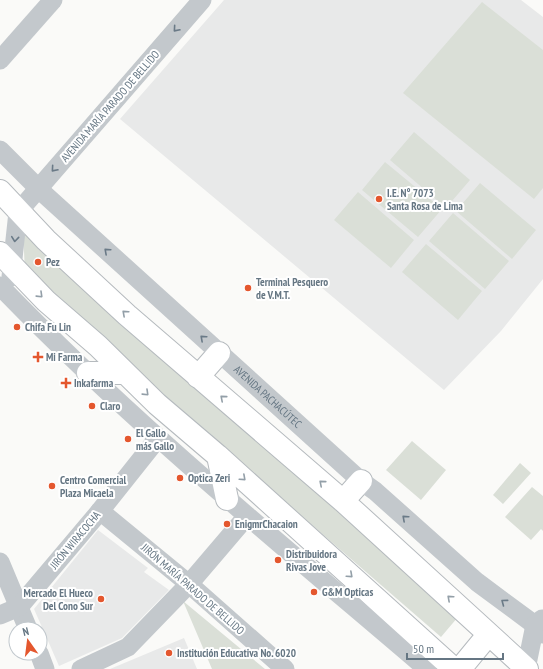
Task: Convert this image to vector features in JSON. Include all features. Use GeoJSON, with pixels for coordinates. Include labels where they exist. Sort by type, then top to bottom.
{"type":"FeatureCollection","features":[{"type":"Feature","properties":{"kind":"main road"},"geometry":{"type":"LineString","coordinates":[[0,192],[18,212],[127,315],[343,501],[526,669]]}},
{"type":"Feature","properties":{"kind":"main road"},"geometry":{"type":"LineString","coordinates":[[6,260],[46,300],[126,373],[157,404],[218,456],[454,669]]}},
{"type":"Feature","properties":{"kind":"main road"},"geometry":{"type":"LineString","coordinates":[[198,377],[219,353]]}},
{"type":"Feature","properties":{"kind":"main road"},"geometry":{"type":"LineString","coordinates":[[88,373],[126,373]]}},
{"type":"Feature","properties":{"kind":"main road"},"geometry":{"type":"LineString","coordinates":[[218,456],[227,499]]}},
{"type":"Feature","properties":{"kind":"main road"},"geometry":{"type":"LineString","coordinates":[[343,501],[361,481]]}},
{"type":"Feature","properties":{"kind":"main road"},"geometry":{"type":"LineString","coordinates":[[460,669],[488,634]]}},
{"type":"Feature","properties":{"kind":"street"},"geometry":{"type":"LineString","coordinates":[[0,60],[53,0]]}},
{"type":"Feature","properties":{"kind":"street","name":"AVENIDA MARÍA PARADO DE BELLIDO"},"geometry":{"type":"LineString","coordinates":[[18,212],[37,188],[202,0]]}},
{"type":"Feature","properties":{"kind":"street","name":"AVENIDA PACHACÚTEC"},"geometry":{"type":"LineString","coordinates":[[0,150],[37,188],[361,481],[375,491],[477,582],[540,626]]}},
{"type":"Feature","properties":{"kind":"street"},"geometry":{"type":"LineString","coordinates":[[18,212],[6,260],[3,294],[158,438],[227,499],[427,669]]}},
{"type":"Feature","properties":{"kind":"street","name":"JIRÓN WIRACOCHA"},"geometry":{"type":"LineString","coordinates":[[0,615],[19,607],[100,511],[158,438]]}},
{"type":"Feature","properties":{"kind":"street","name":"JIRÓN MARÍA PARADO DE BELLIDO"},"geometry":{"type":"LineString","coordinates":[[100,511],[189,584],[285,669]]}},
{"type":"Feature","properties":{"kind":"street"},"geometry":{"type":"LineString","coordinates":[[81,669],[128,647],[189,584],[247,516]]}},
{"type":"Feature","properties":{"kind":"street"},"geometry":{"type":"LineString","coordinates":[[0,562],[25,621]]}},
{"type":"Feature","properties":{"kind":"street"},"geometry":{"type":"LineString","coordinates":[[526,669],[540,626]]}},
{"type":"Feature","properties":{"kind":"shaded area","name":"I.E. N° 7073 Santa Rosa de Lima"},"geometry":{"type":"Polygon","coordinates":[[[224,0],[521,0],[543,17],[543,279],[501,331],[444,390],[120,119],[224,0]]]}},
{"type":"Feature","properties":{"kind":"shaded area"},"geometry":{"type":"Polygon","coordinates":[[[482,2],[543,50],[543,188],[534,199],[403,93],[482,2]]]}},
{"type":"Feature","properties":{"kind":"shaded area"},"geometry":{"type":"Polygon","coordinates":[[[414,132],[470,180],[446,208],[390,160],[414,132]]]}},
{"type":"Feature","properties":{"kind":"shaded area"},"geometry":{"type":"Polygon","coordinates":[[[385,162],[442,209],[418,237],[362,190],[385,162]]]}},
{"type":"Feature","properties":{"kind":"shaded area"},"geometry":{"type":"Polygon","coordinates":[[[480,183],[536,230],[512,259],[456,211],[480,183]]]}},
{"type":"Feature","properties":{"kind":"shaded area"},"geometry":{"type":"Polygon","coordinates":[[[358,192],[414,240],[391,268],[334,220],[358,192]]]}},
{"type":"Feature","properties":{"kind":"shaded area"},"geometry":{"type":"Polygon","coordinates":[[[453,213],[509,261],[485,289],[429,241],[453,213]]]}},
{"type":"Feature","properties":{"kind":"shaded area"},"geometry":{"type":"Polygon","coordinates":[[[23,231],[458,617],[441,637],[51,299],[25,272],[23,231]]]}},
{"type":"Feature","properties":{"kind":"shaded area"},"geometry":{"type":"Polygon","coordinates":[[[426,244],[482,291],[458,320],[402,272],[426,244]]]}},
{"type":"Feature","properties":{"kind":"shaded area"},"geometry":{"type":"Polygon","coordinates":[[[412,441],[446,470],[421,500],[386,470],[412,441]]]}},
{"type":"Feature","properties":{"kind":"shaded area"},"geometry":{"type":"Polygon","coordinates":[[[520,463],[531,473],[503,504],[493,495],[520,463]]]}},
{"type":"Feature","properties":{"kind":"shaded area"},"geometry":{"type":"Polygon","coordinates":[[[532,487],[543,496],[543,531],[541,529],[531,540],[505,517],[532,487]]]}},
{"type":"Feature","properties":{"kind":"shaded area","name":"Mercado El Hueco Del Cono Sur"},"geometry":{"type":"Polygon","coordinates":[[[98,530],[148,568],[144,572],[169,590],[122,638],[59,666],[48,641],[48,621],[39,621],[34,609],[98,530]]]}},
{"type":"Feature","properties":{"kind":"shaded area"},"geometry":{"type":"Polygon","coordinates":[[[183,601],[265,669],[212,669],[183,601]]]}},
{"type":"Feature","properties":{"kind":"shaded area","name":"Institución Educativa No. 6020"},"geometry":{"type":"Polygon","coordinates":[[[184,638],[197,669],[110,669],[184,638]]]}},
{"type":"Feature","properties":{"kind":"place","name":"I.E. N° 7073 Santa Rosa de Lima"},"geometry":{"type":"Point","coordinates":[379,199]}},
{"type":"Feature","properties":{"kind":"place","name":"Pez"},"geometry":{"type":"Point","coordinates":[38,262]}},
{"type":"Feature","properties":{"kind":"place","name":"Terminal Pesquero de V.M.T."},"geometry":{"type":"Point","coordinates":[248,288]}},
{"type":"Feature","properties":{"kind":"place","name":"Chifa Fu Lin"},"geometry":{"type":"Point","coordinates":[17,327]}},
{"type":"Feature","properties":{"kind":"place","name":"Mi Farma"},"geometry":{"type":"Point","coordinates":[38,357]}},
{"type":"Feature","properties":{"kind":"place","name":"Inkafarma"},"geometry":{"type":"Point","coordinates":[66,383]}},
{"type":"Feature","properties":{"kind":"place","name":"Claro"},"geometry":{"type":"Point","coordinates":[92,406]}},
{"type":"Feature","properties":{"kind":"place","name":"El Gallo más Gallo"},"geometry":{"type":"Point","coordinates":[128,439]}},
{"type":"Feature","properties":{"kind":"place","name":"Optica Zeri"},"geometry":{"type":"Point","coordinates":[180,478]}},
{"type":"Feature","properties":{"kind":"place","name":"Centro Comercial Plaza Micaela"},"geometry":{"type":"Point","coordinates":[52,486]}},
{"type":"Feature","properties":{"kind":"place","name":"EnigmrChacaion"},"geometry":{"type":"Point","coordinates":[227,524]}},
{"type":"Feature","properties":{"kind":"place","name":"Distribuidora Rivas Jove"},"geometry":{"type":"Point","coordinates":[278,560]}},
{"type":"Feature","properties":{"kind":"place","name":"G&M Opticas"},"geometry":{"type":"Point","coordinates":[314,592]}},
{"type":"Feature","properties":{"kind":"place","name":"Mercado El Hueco Del Cono Sur"},"geometry":{"type":"Point","coordinates":[101,599]}},
{"type":"Feature","properties":{"kind":"place","name":"Institución Educativa No. 6020"},"geometry":{"type":"Point","coordinates":[169,653]}}]}
